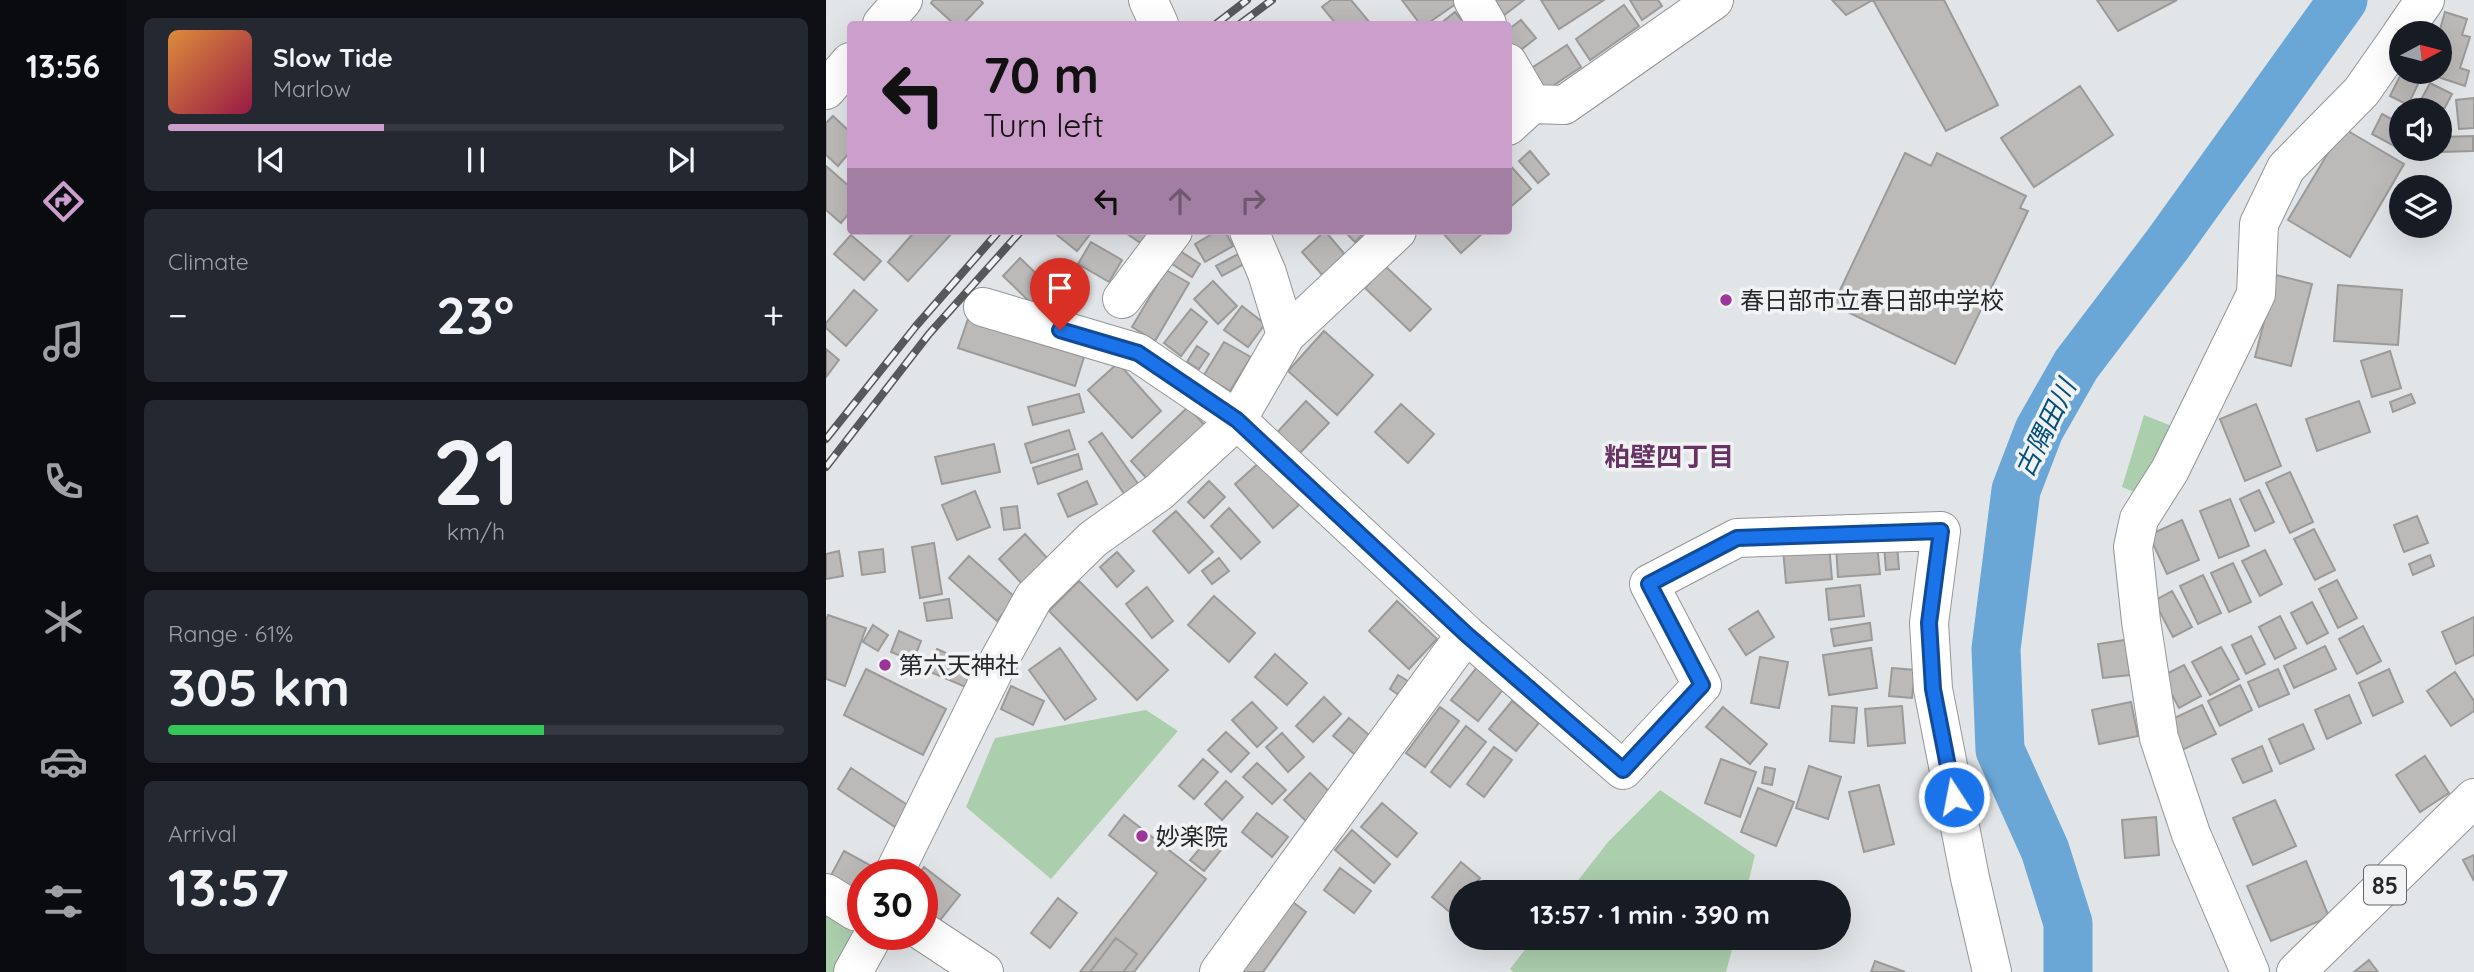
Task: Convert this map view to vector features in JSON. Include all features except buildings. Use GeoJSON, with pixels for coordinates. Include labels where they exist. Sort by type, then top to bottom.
{"type":"FeatureCollection","features":[{"type":"Feature","properties":{"kind":"street"},"geometry":{"type":"LineString","coordinates":[[1148,0],[1158,21]]}},
{"type":"Feature","properties":{"kind":"street"},"geometry":{"type":"LineString","coordinates":[[1473,0],[1485,21]]}},
{"type":"Feature","properties":{"kind":"street"},"geometry":{"type":"LineString","coordinates":[[1512,80],[1520,115],[1564,105],[1714,0]]}},
{"type":"Feature","properties":{"kind":"street"},"geometry":{"type":"LineString","coordinates":[[2411,21],[2425,0]]}},
{"type":"Feature","properties":{"kind":"street"},"geometry":{"type":"LineString","coordinates":[[2249,972],[2191,834],[2159,738],[2133,547],[2139,519],[2171,470],[2256,294],[2259,224],[2286,168],[2361,92],[2389,52]]}},
{"type":"Feature","properties":{"kind":"street"},"geometry":{"type":"LineString","coordinates":[[826,90],[847,66]]}},
{"type":"Feature","properties":{"kind":"street"},"geometry":{"type":"LineString","coordinates":[[1122,299],[1170,235]]}},
{"type":"Feature","properties":{"kind":"street"},"geometry":{"type":"LineString","coordinates":[[1251,235],[1267,273],[1286,335]]}},
{"type":"Feature","properties":{"kind":"street"},"geometry":{"type":"LineString","coordinates":[[901,859],[998,662],[1034,597],[1093,539],[1159,492],[1237,420],[1286,335],[1393,235]]}},
{"type":"Feature","properties":{"kind":"street"},"geometry":{"type":"LineString","coordinates":[[983,307],[1138,353],[1237,420],[1466,634],[1623,770],[1702,685],[1649,584],[1737,538],[1941,531],[1929,623],[1933,689],[1970,878],[1992,972]]}},
{"type":"Feature","properties":{"kind":"street"},"geometry":{"type":"LineString","coordinates":[[1219,972],[1466,634]]}},
{"type":"Feature","properties":{"kind":"street","name":"85"},"geometry":{"type":"LineString","coordinates":[[2296,972],[2474,798]]}},
{"type":"Feature","properties":{"kind":"street"},"geometry":{"type":"LineString","coordinates":[[826,893],[847,906]]}},
{"type":"Feature","properties":{"kind":"street"},"geometry":{"type":"LineString","coordinates":[[938,941],[985,972]]}},
{"type":"Feature","properties":{"kind":"street"},"geometry":{"type":"LineString","coordinates":[[853,972],[865,950]]}},
{"type":"Feature","properties":{"kind":"green space"},"geometry":{"type":"Polygon","coordinates":[[[2144,415],[2182,430],[2144,496],[2122,487],[2144,415]]]}},
{"type":"Feature","properties":{"kind":"green space"},"geometry":{"type":"Polygon","coordinates":[[[1146,710],[1178,731],[1051,879],[966,807],[995,738],[1146,710]]]}},
{"type":"Feature","properties":{"kind":"green space"},"geometry":{"type":"Polygon","coordinates":[[[1660,790],[1755,855],[1749,880],[1578,880],[1608,842],[1660,790]]]}},
{"type":"Feature","properties":{"kind":"green space"},"geometry":{"type":"Polygon","coordinates":[[[826,910],[847,925],[847,950],[850,950],[839,972],[826,972],[826,910]]]}},
{"type":"Feature","properties":{"kind":"green space"},"geometry":{"type":"Polygon","coordinates":[[[1525,950],[1732,950],[1726,972],[1513,972],[1510,969],[1525,950]]]}},
{"type":"Feature","properties":{"kind":"waterway","name":"古隅田川"},"geometry":{"type":"LineString","coordinates":[[2068,972],[2068,923],[2045,850],[2000,750],[1996,649],[2016,490],[2039,430],[2076,365],[2167,245],[2343,0]]}},
{"type":"Feature","properties":{"kind":"railway"},"geometry":{"type":"LineString","coordinates":[[1220,21],[1247,0]]}},
{"type":"Feature","properties":{"kind":"railway"},"geometry":{"type":"LineString","coordinates":[[1244,21],[1272,0]]}},
{"type":"Feature","properties":{"kind":"railway"},"geometry":{"type":"LineString","coordinates":[[826,439],[916,326],[996,235]]}},
{"type":"Feature","properties":{"kind":"railway"},"geometry":{"type":"LineString","coordinates":[[826,467],[929,334],[1017,235]]}},
{"type":"Feature","properties":{"kind":"place","name":"春日部市立春日部中学校"},"geometry":{"type":"Point","coordinates":[1726,300]}},
{"type":"Feature","properties":{"kind":"place","name":"第六天神社"},"geometry":{"type":"Point","coordinates":[885,665]}},
{"type":"Feature","properties":{"kind":"place","name":"妙楽院"},"geometry":{"type":"Point","coordinates":[1142,836]}},
{"type":"Feature","properties":{"kind":"district","name":"粕壁四丁目"},"geometry":{"type":"Point","coordinates":[1669,456]}},
{"type":"Feature","properties":{"kind":"route"},"geometry":{"type":"LineString","coordinates":[[1060,330],[1138,353],[1237,420],[1466,634],[1623,770],[1702,685],[1649,584],[1737,538],[1941,531],[1929,623],[1933,689],[1954,797]]}}]}
